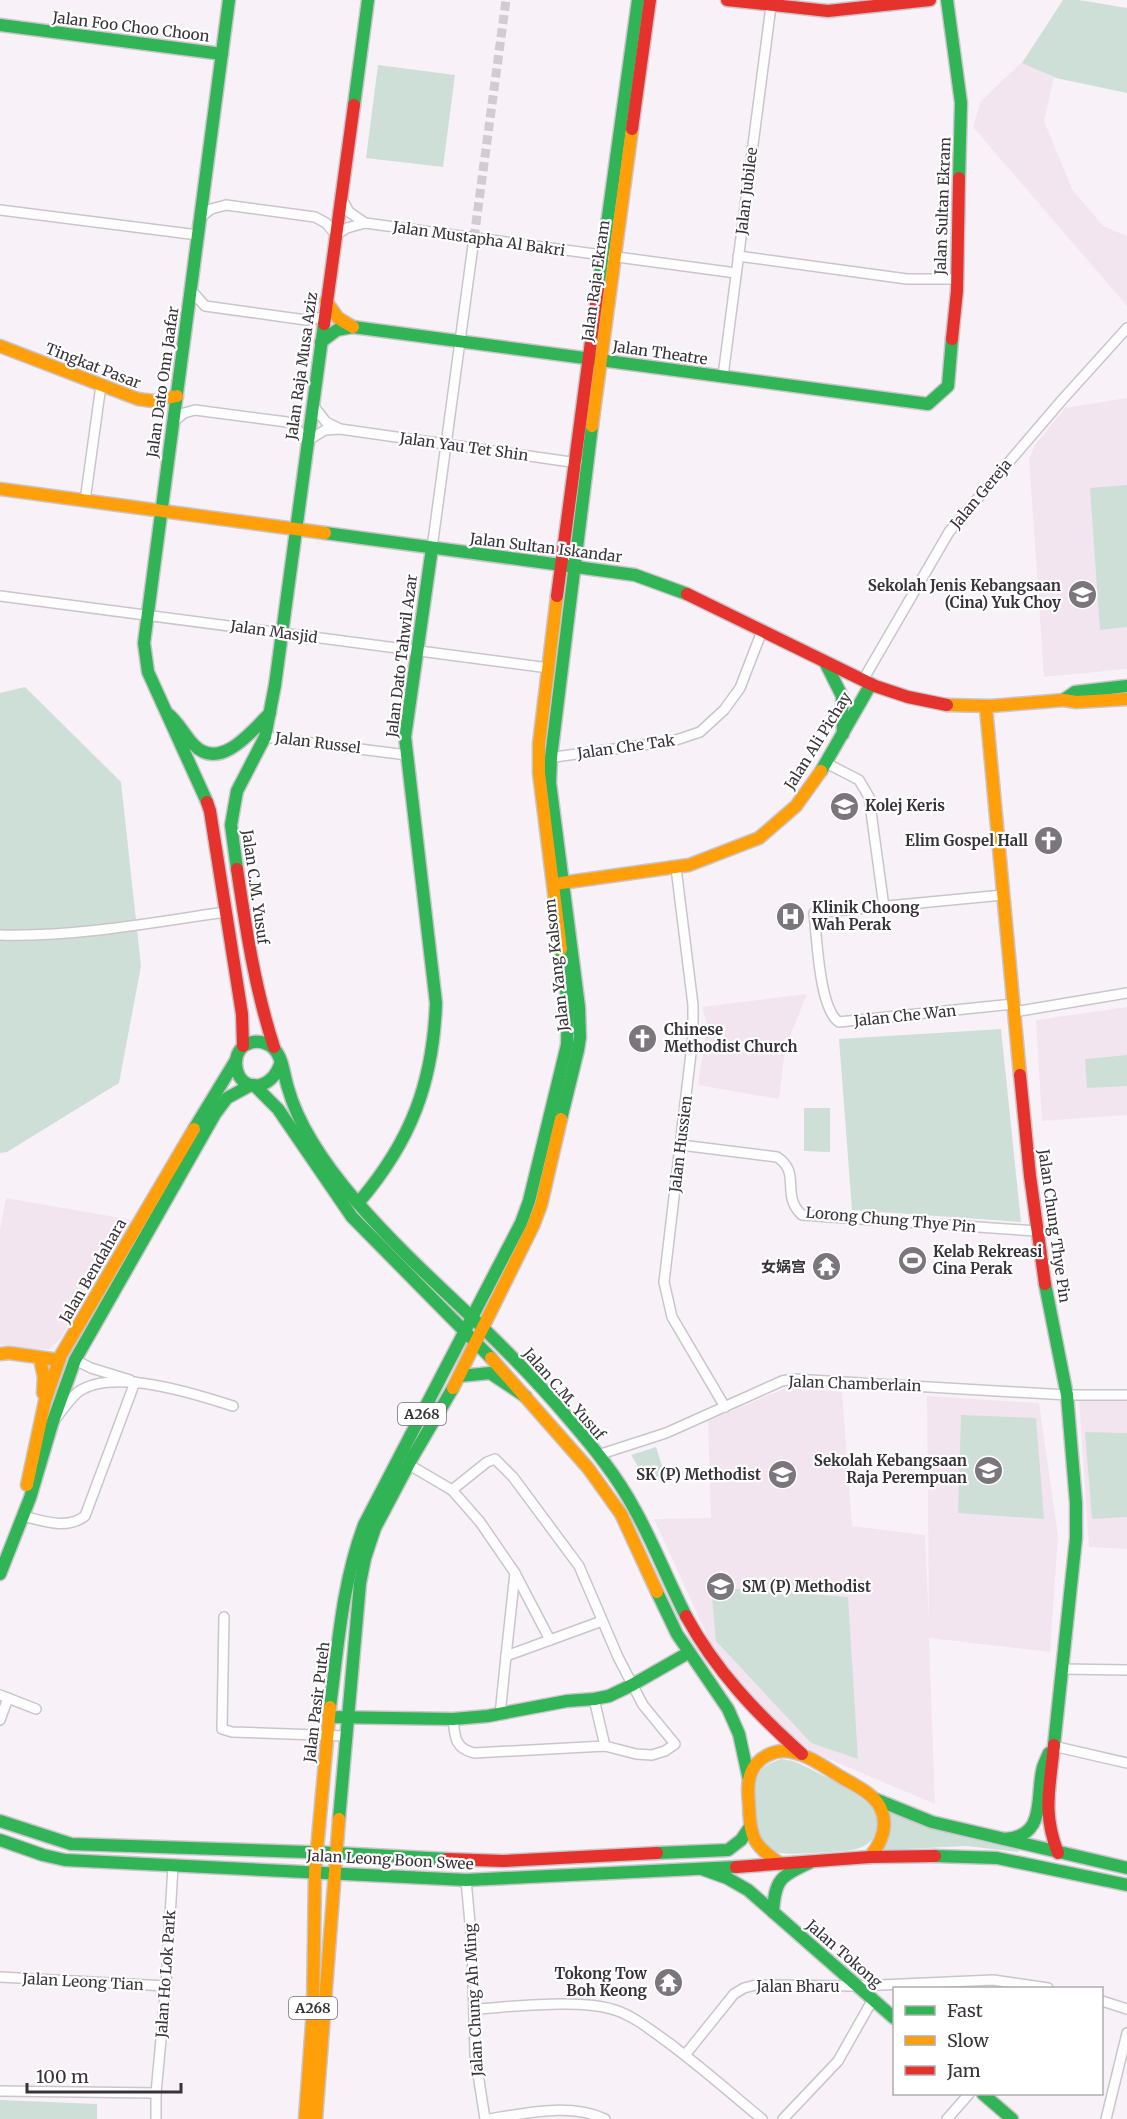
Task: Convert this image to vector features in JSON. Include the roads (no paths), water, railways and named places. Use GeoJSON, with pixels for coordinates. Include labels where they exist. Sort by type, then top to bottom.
{"type":"FeatureCollection","features":[{"type":"Feature","properties":{"kind":"main road","name":"Jalan Dato Onn Jaafar"},"geometry":{"type":"LineString","coordinates":[[225,912],[210,811],[205,795],[170,724],[143,660],[229,0]]}},
{"type":"Feature","properties":{"kind":"main road","name":"Jalan Raja Musa Aziz"},"geometry":{"type":"LineString","coordinates":[[266,737],[284,633],[307,441],[368,0]]}},
{"type":"Feature","properties":{"kind":"main road","name":"Jalan Raja Ekram"},"geometry":{"type":"LineString","coordinates":[[568,566],[609,256],[638,0]]}},
{"type":"Feature","properties":{"kind":"main road","name":"Jalan Raja Ekram"},"geometry":{"type":"LineString","coordinates":[[609,256],[650,0]]}},
{"type":"Feature","properties":{"kind":"main road"},"geometry":{"type":"LineString","coordinates":[[727,0],[828,11],[923,1]]}},
{"type":"Feature","properties":{"kind":"main road","name":"Jalan Sultan Ekram"},"geometry":{"type":"LineString","coordinates":[[928,404],[948,386],[956,279],[961,102],[947,0]]}},
{"type":"Feature","properties":{"kind":"main road","name":"Jalan Foo Choo Choon"},"geometry":{"type":"LineString","coordinates":[[0,25],[222,54]]}},
{"type":"Feature","properties":{"kind":"main road"},"geometry":{"type":"LineString","coordinates":[[326,301],[338,318],[353,327]]}},
{"type":"Feature","properties":{"kind":"main road"},"geometry":{"type":"LineString","coordinates":[[321,342],[337,330],[353,327]]}},
{"type":"Feature","properties":{"kind":"main road","name":"Jalan Theatre"},"geometry":{"type":"LineString","coordinates":[[353,327],[928,404]]}},
{"type":"Feature","properties":{"kind":"main road","name":"Tingkat Pasar"},"geometry":{"type":"LineString","coordinates":[[0,347],[145,401],[177,396]]}},
{"type":"Feature","properties":{"kind":"main road","name":"Jalan Sultan Iskandar"},"geometry":{"type":"LineString","coordinates":[[0,489],[624,572],[646,578],[728,613],[762,632],[867,682],[918,700],[953,706],[986,708],[1064,700],[1076,702],[1127,699]]}},
{"type":"Feature","properties":{"kind":"main road","name":"Jalan Dato Tahwil Azar"},"geometry":{"type":"LineString","coordinates":[[359,1202],[390,1162],[405,1138],[425,1088],[435,1043],[436,1003],[407,754],[406,722],[432,548]]}},
{"type":"Feature","properties":{"kind":"main road","name":"Jalan Yang Kalsom"},"geometry":{"type":"LineString","coordinates":[[545,758],[549,668],[568,566]]}},
{"type":"Feature","properties":{"kind":"main road","name":"Jalan Yang Kalsom"},"geometry":{"type":"LineString","coordinates":[[471,1317],[521,1223],[562,1092],[578,1050],[580,1022],[539,773],[545,758],[568,566]]}},
{"type":"Feature","properties":{"kind":"main road"},"geometry":{"type":"LineString","coordinates":[[825,662],[841,691],[844,711],[843,734]]}},
{"type":"Feature","properties":{"kind":"main road","name":"Jalan Ali Pichay"},"geometry":{"type":"LineString","coordinates":[[558,883],[676,868],[703,861],[759,838],[796,806],[826,763],[843,734],[867,682]]}},
{"type":"Feature","properties":{"kind":"main road","name":"Jalan Sultan Iskandar"},"geometry":{"type":"LineString","coordinates":[[1064,700],[1075,692],[1127,686]]}},
{"type":"Feature","properties":{"kind":"main road","name":"Jalan Chung Thye Pin"},"geometry":{"type":"LineString","coordinates":[[986,708],[1036,1231],[1067,1395],[1076,1503],[1076,1538],[1053,1746],[1048,1823],[1058,1853]]}},
{"type":"Feature","properties":{"kind":"main road"},"geometry":{"type":"LineString","coordinates":[[167,713],[178,721],[196,747],[204,753],[214,755],[235,747],[271,712]]}},
{"type":"Feature","properties":{"kind":"main road","name":"Jalan C.M. Yusuf"},"geometry":{"type":"LineString","coordinates":[[266,737],[237,791],[231,825],[250,955],[262,1011],[274,1047]]}},
{"type":"Feature","properties":{"kind":"main road"},"geometry":{"type":"LineString","coordinates":[[225,912],[242,1014],[243,1046],[236,1060],[237,1072],[245,1082],[252,1085],[262,1086],[270,1083],[280,1070],[281,1061],[274,1047],[268,1043],[255,1041],[243,1046]]}},
{"type":"Feature","properties":{"kind":"main road","name":"Jalan Bendahara"},"geometry":{"type":"LineString","coordinates":[[0,1574],[30,1498],[51,1424],[75,1360],[236,1060]]}},
{"type":"Feature","properties":{"kind":"main road","name":"Jalan C.M. Yusuf"},"geometry":{"type":"LineString","coordinates":[[281,1061],[290,1096],[300,1119],[329,1164],[359,1202],[413,1260],[484,1329],[561,1411],[598,1455],[632,1503],[681,1605],[708,1654],[760,1717],[809,1759]]}},
{"type":"Feature","properties":{"kind":"main road","name":"Jalan C.M. Yusuf"},"geometry":{"type":"LineString","coordinates":[[252,1085],[278,1108],[352,1217],[526,1397],[612,1499],[677,1634],[728,1709],[744,1750],[748,1780]]}},
{"type":"Feature","properties":{"kind":"main road","name":"Jalan Bendahara"},"geometry":{"type":"LineString","coordinates":[[22,1516],[41,1415],[69,1341],[194,1139],[221,1105],[235,1093],[252,1085]]}},
{"type":"Feature","properties":{"kind":"main road","name":"Jalan Yang Kalsom"},"geometry":{"type":"LineString","coordinates":[[476,1343],[522,1252],[538,1211],[562,1092]]}},
{"type":"Feature","properties":{"kind":"main road"},"geometry":{"type":"LineString","coordinates":[[1,1354],[8,1359],[40,1364],[59,1364],[69,1358],[81,1338],[100,1317]]}},
{"type":"Feature","properties":{"kind":"main road"},"geometry":{"type":"LineString","coordinates":[[471,1317],[476,1343]]}},
{"type":"Feature","properties":{"kind":"main road","name":"Jalan Pasir Puteh"},"geometry":{"type":"LineString","coordinates":[[316,2119],[345,1736],[360,1583],[375,1528],[403,1462],[471,1317]]}},
{"type":"Feature","properties":{"kind":"main road"},"geometry":{"type":"LineString","coordinates":[[24,1355],[45,1351],[69,1341]]}},
{"type":"Feature","properties":{"kind":"main road","name":"Jalan Pasir Puteh"},"geometry":{"type":"LineString","coordinates":[[305,2119],[313,2010],[316,1852],[329,1717],[345,1592],[353,1555],[364,1525],[460,1376],[476,1343]]}},
{"type":"Feature","properties":{"kind":"main road"},"geometry":{"type":"LineString","coordinates":[[1,1354],[24,1355],[59,1364],[63,1372],[51,1424]]}},
{"type":"Feature","properties":{"kind":"main road"},"geometry":{"type":"LineString","coordinates":[[40,1364],[44,1377],[41,1415]]}},
{"type":"Feature","properties":{"kind":"main road"},"geometry":{"type":"LineString","coordinates":[[460,1376],[490,1373],[526,1397]]}},
{"type":"Feature","properties":{"kind":"main road"},"geometry":{"type":"LineString","coordinates":[[329,1717],[453,1719],[500,1715],[567,1701],[594,1699],[609,1696],[632,1685],[688,1653]]}},
{"type":"Feature","properties":{"kind":"main road","name":"Jalan Chung Thye Pin"},"geometry":{"type":"LineString","coordinates":[[999,1839],[1011,1839],[1022,1835],[1032,1827],[1036,1820],[1043,1767],[1053,1746]]}},
{"type":"Feature","properties":{"kind":"main road"},"geometry":{"type":"LineString","coordinates":[[1127,1868],[932,1822],[875,1798],[809,1759],[789,1751],[768,1755],[760,1760],[752,1769],[748,1780],[750,1827],[755,1843],[763,1852],[782,1864],[870,1857],[939,1855],[997,1858],[1127,1885]]}},
{"type":"Feature","properties":{"kind":"main road"},"geometry":{"type":"LineString","coordinates":[[870,1857],[878,1847],[885,1820],[882,1808],[875,1798]]}},
{"type":"Feature","properties":{"kind":"main road","name":"Jalan Leong Boon Swee"},"geometry":{"type":"LineString","coordinates":[[0,1821],[71,1844],[503,1861],[728,1850],[746,1836],[750,1827]]}},
{"type":"Feature","properties":{"kind":"main road"},"geometry":{"type":"LineString","coordinates":[[288,1852],[304,1846],[319,1824]]}},
{"type":"Feature","properties":{"kind":"main road"},"geometry":{"type":"LineString","coordinates":[[338,1826],[347,1847],[360,1855]]}},
{"type":"Feature","properties":{"kind":"main road","name":"Jalan Leong Boon Swee"},"geometry":{"type":"LineString","coordinates":[[0,1840],[65,1860],[466,1880],[782,1864]]}},
{"type":"Feature","properties":{"kind":"main road"},"geometry":{"type":"LineString","coordinates":[[773,1912],[774,1889],[778,1880],[810,1862]]}},
{"type":"Feature","properties":{"kind":"main road","name":"Jalan Tokong"},"geometry":{"type":"LineString","coordinates":[[701,1869],[727,1878],[748,1890],[893,2017]]}},
{"type":"Feature","properties":{"kind":"main road"},"geometry":{"type":"LineString","coordinates":[[291,1870],[303,1877],[314,1896]]}},
{"type":"Feature","properties":{"kind":"main road"},"geometry":{"type":"LineString","coordinates":[[333,1900],[341,1886],[349,1879],[364,1874]]}},
{"type":"Feature","properties":{"kind":"main road"},"geometry":{"type":"LineString","coordinates":[[984,2095],[1012,2119]]}},
{"type":"Feature","properties":{"kind":"street","name":"Jalan Jubilee"},"geometry":{"type":"LineString","coordinates":[[723,376],[771,6]]}},
{"type":"Feature","properties":{"kind":"street"},"geometry":{"type":"LineString","coordinates":[[341,197],[349,212],[365,223]]}},
{"type":"Feature","properties":{"kind":"street"},"geometry":{"type":"LineString","coordinates":[[201,217],[211,209],[226,205],[315,217],[326,223],[336,235]]}},
{"type":"Feature","properties":{"kind":"street"},"geometry":{"type":"LineString","coordinates":[[0,210],[198,235]]}},
{"type":"Feature","properties":{"kind":"street","name":"Jalan Mustapha Al Bakri"},"geometry":{"type":"LineString","coordinates":[[336,235],[347,228],[365,223],[736,273]]}},
{"type":"Feature","properties":{"kind":"street","name":"Jalan Dato Tahwil Azar"},"geometry":{"type":"LineString","coordinates":[[432,548],[474,238]]}},
{"type":"Feature","properties":{"kind":"street"},"geometry":{"type":"LineString","coordinates":[[738,256],[907,279],[956,279]]}},
{"type":"Feature","properties":{"kind":"street"},"geometry":{"type":"LineString","coordinates":[[191,290],[206,306],[306,320],[324,316]]}},
{"type":"Feature","properties":{"kind":"street","name":"Jalan Gereja"},"geometry":{"type":"LineString","coordinates":[[867,682],[949,532],[1127,327]]}},
{"type":"Feature","properties":{"kind":"street"},"geometry":{"type":"LineString","coordinates":[[85,501],[100,385]]}},
{"type":"Feature","properties":{"kind":"street"},"geometry":{"type":"LineString","coordinates":[[312,404],[326,422],[340,429]]}},
{"type":"Feature","properties":{"kind":"street"},"geometry":{"type":"LineString","coordinates":[[173,422],[184,413],[195,410],[276,421],[293,424],[307,441]]}},
{"type":"Feature","properties":{"kind":"street","name":"Jalan Yau Tet Shin"},"geometry":{"type":"LineString","coordinates":[[307,441],[325,430],[340,429],[581,464]]}},
{"type":"Feature","properties":{"kind":"street","name":"Jalan Masjid"},"geometry":{"type":"LineString","coordinates":[[0,596],[549,668]]}},
{"type":"Feature","properties":{"kind":"street","name":"Jalan Che Tak"},"geometry":{"type":"LineString","coordinates":[[545,758],[673,741],[700,732],[724,710],[740,688],[762,632]]}},
{"type":"Feature","properties":{"kind":"street","name":"Jalan Russel"},"geometry":{"type":"LineString","coordinates":[[266,737],[407,754]]}},
{"type":"Feature","properties":{"kind":"street"},"geometry":{"type":"LineString","coordinates":[[826,763],[860,780],[866,789],[884,907],[1003,895]]}},
{"type":"Feature","properties":{"kind":"street","name":"Jalan Hussien"},"geometry":{"type":"LineString","coordinates":[[676,868],[692,994],[693,1025],[691,1066],[665,1268],[666,1295],[680,1334],[724,1407]]}},
{"type":"Feature","properties":{"kind":"street","name":"Jalan Che Wan"},"geometry":{"type":"LineString","coordinates":[[884,907],[814,913],[823,989],[834,1019],[839,1022],[1014,1008]]}},
{"type":"Feature","properties":{"kind":"street"},"geometry":{"type":"LineString","coordinates":[[0,935],[29,936],[87,931],[225,912]]}},
{"type":"Feature","properties":{"kind":"street"},"geometry":{"type":"LineString","coordinates":[[1014,1008],[1127,993]]}},
{"type":"Feature","properties":{"kind":"street","name":"Lorong Chung Thye Pin"},"geometry":{"type":"LineString","coordinates":[[681,1145],[777,1157],[785,1162],[789,1171],[791,1197],[795,1208],[802,1215],[1036,1231]]}},
{"type":"Feature","properties":{"kind":"street"},"geometry":{"type":"LineString","coordinates":[[75,1360],[91,1368],[135,1382],[185,1391],[233,1406]]}},
{"type":"Feature","properties":{"kind":"street","name":"Jalan Chamberlain"},"geometry":{"type":"LineString","coordinates":[[598,1455],[663,1434],[782,1381],[792,1379],[1067,1395],[1127,1395]]}},
{"type":"Feature","properties":{"kind":"street"},"geometry":{"type":"LineString","coordinates":[[51,1424],[71,1399],[87,1388],[135,1382]]}},
{"type":"Feature","properties":{"kind":"street"},"geometry":{"type":"LineString","coordinates":[[22,1516],[68,1524],[78,1522],[85,1516],[135,1382]]}},
{"type":"Feature","properties":{"kind":"street"},"geometry":{"type":"LineString","coordinates":[[452,1490],[495,1458],[513,1477],[579,1566],[632,1685],[643,1705],[675,1744],[665,1751],[652,1755],[636,1754],[606,1746],[474,1753],[465,1751],[459,1746],[453,1719]]}},
{"type":"Feature","properties":{"kind":"street"},"geometry":{"type":"LineString","coordinates":[[403,1462],[452,1490],[480,1522],[515,1573],[550,1640]]}},
{"type":"Feature","properties":{"kind":"street"},"geometry":{"type":"LineString","coordinates":[[500,1715],[515,1573]]}},
{"type":"Feature","properties":{"kind":"street"},"geometry":{"type":"LineString","coordinates":[[224,1617],[222,1729],[232,1732],[345,1736]]}},
{"type":"Feature","properties":{"kind":"street"},"geometry":{"type":"LineString","coordinates":[[506,1656],[602,1621]]}},
{"type":"Feature","properties":{"kind":"street"},"geometry":{"type":"LineString","coordinates":[[1062,1669],[1127,1670]]}},
{"type":"Feature","properties":{"kind":"street"},"geometry":{"type":"LineString","coordinates":[[0,1720],[4,1697],[36,1709]]}},
{"type":"Feature","properties":{"kind":"street"},"geometry":{"type":"LineString","coordinates":[[594,1699],[606,1746]]}},
{"type":"Feature","properties":{"kind":"street"},"geometry":{"type":"LineString","coordinates":[[1053,1746],[1127,1763]]}},
{"type":"Feature","properties":{"kind":"street","name":"Jalan Ho Lok Park"},"geometry":{"type":"LineString","coordinates":[[156,2119],[173,1866]]}},
{"type":"Feature","properties":{"kind":"street","name":"Jalan Chung Ah Ming"},"geometry":{"type":"LineString","coordinates":[[466,1880],[472,1945],[475,2055],[487,2119]]}},
{"type":"Feature","properties":{"kind":"street","name":"Jalan Leong Tian"},"geometry":{"type":"LineString","coordinates":[[0,1977],[166,1986]]}},
{"type":"Feature","properties":{"kind":"street","name":"Jalan Bharu"},"geometry":{"type":"LineString","coordinates":[[685,2055],[734,1994],[756,1985],[858,1986],[993,1980],[1027,1986]]}},
{"type":"Feature","properties":{"kind":"street"},"geometry":{"type":"LineString","coordinates":[[783,2119],[838,2061],[873,1999]]}},
{"type":"Feature","properties":{"kind":"street"},"geometry":{"type":"LineString","coordinates":[[1103,2002],[1127,2008]]}},
{"type":"Feature","properties":{"kind":"street"},"geometry":{"type":"LineString","coordinates":[[474,2009],[560,2004],[598,2006],[616,2010],[640,2022],[685,2055],[762,2119]]}},
{"type":"Feature","properties":{"kind":"street"},"geometry":{"type":"LineString","coordinates":[[1106,2119],[1127,2033]]}},
{"type":"Feature","properties":{"kind":"street"},"geometry":{"type":"LineString","coordinates":[[0,2091],[156,2093]]}},
{"type":"Feature","properties":{"kind":"street"},"geometry":{"type":"LineString","coordinates":[[947,2119],[968,2095]]}},
{"type":"Feature","properties":{"kind":"street"},"geometry":{"type":"LineString","coordinates":[[487,2119],[540,2111],[580,2111],[605,2119]]}},
{"type":"Feature","properties":{"kind":"tunnel"},"geometry":{"type":"LineString","coordinates":[[474,238],[506,0]]}},
{"type":"Feature","properties":{"kind":"place","name":"Sekolah Jenis Kebangsaan (Cina) Yuk Choy"},"geometry":{"type":"Point","coordinates":[1082,595]}},
{"type":"Feature","properties":{"kind":"place","name":"Kolej Keris"},"geometry":{"type":"Point","coordinates":[844,806]}},
{"type":"Feature","properties":{"kind":"place","name":"Elim Gospel Hall"},"geometry":{"type":"Point","coordinates":[1049,841]}},
{"type":"Feature","properties":{"kind":"place","name":"Klinik Choong Wah Perak"},"geometry":{"type":"Point","coordinates":[791,917]}},
{"type":"Feature","properties":{"kind":"place","name":"Chinese Methodist Church"},"geometry":{"type":"Point","coordinates":[643,1039]}},
{"type":"Feature","properties":{"kind":"place","name":"Kelab Rekreasi Cina Perak"},"geometry":{"type":"Point","coordinates":[912,1261]}},
{"type":"Feature","properties":{"kind":"place","name":"女娲宫"},"geometry":{"type":"Point","coordinates":[827,1267]}},
{"type":"Feature","properties":{"kind":"place","name":"Sekolah Kebangsaan Raja Perempuan"},"geometry":{"type":"Point","coordinates":[988,1470]}},
{"type":"Feature","properties":{"kind":"place","name":"SK (P) Methodist"},"geometry":{"type":"Point","coordinates":[782,1475]}},
{"type":"Feature","properties":{"kind":"place","name":"SM (P) Methodist"},"geometry":{"type":"Point","coordinates":[721,1587]}},
{"type":"Feature","properties":{"kind":"place","name":"Tokong Tow Boh Keong"},"geometry":{"type":"Point","coordinates":[668,1983]}}]}
